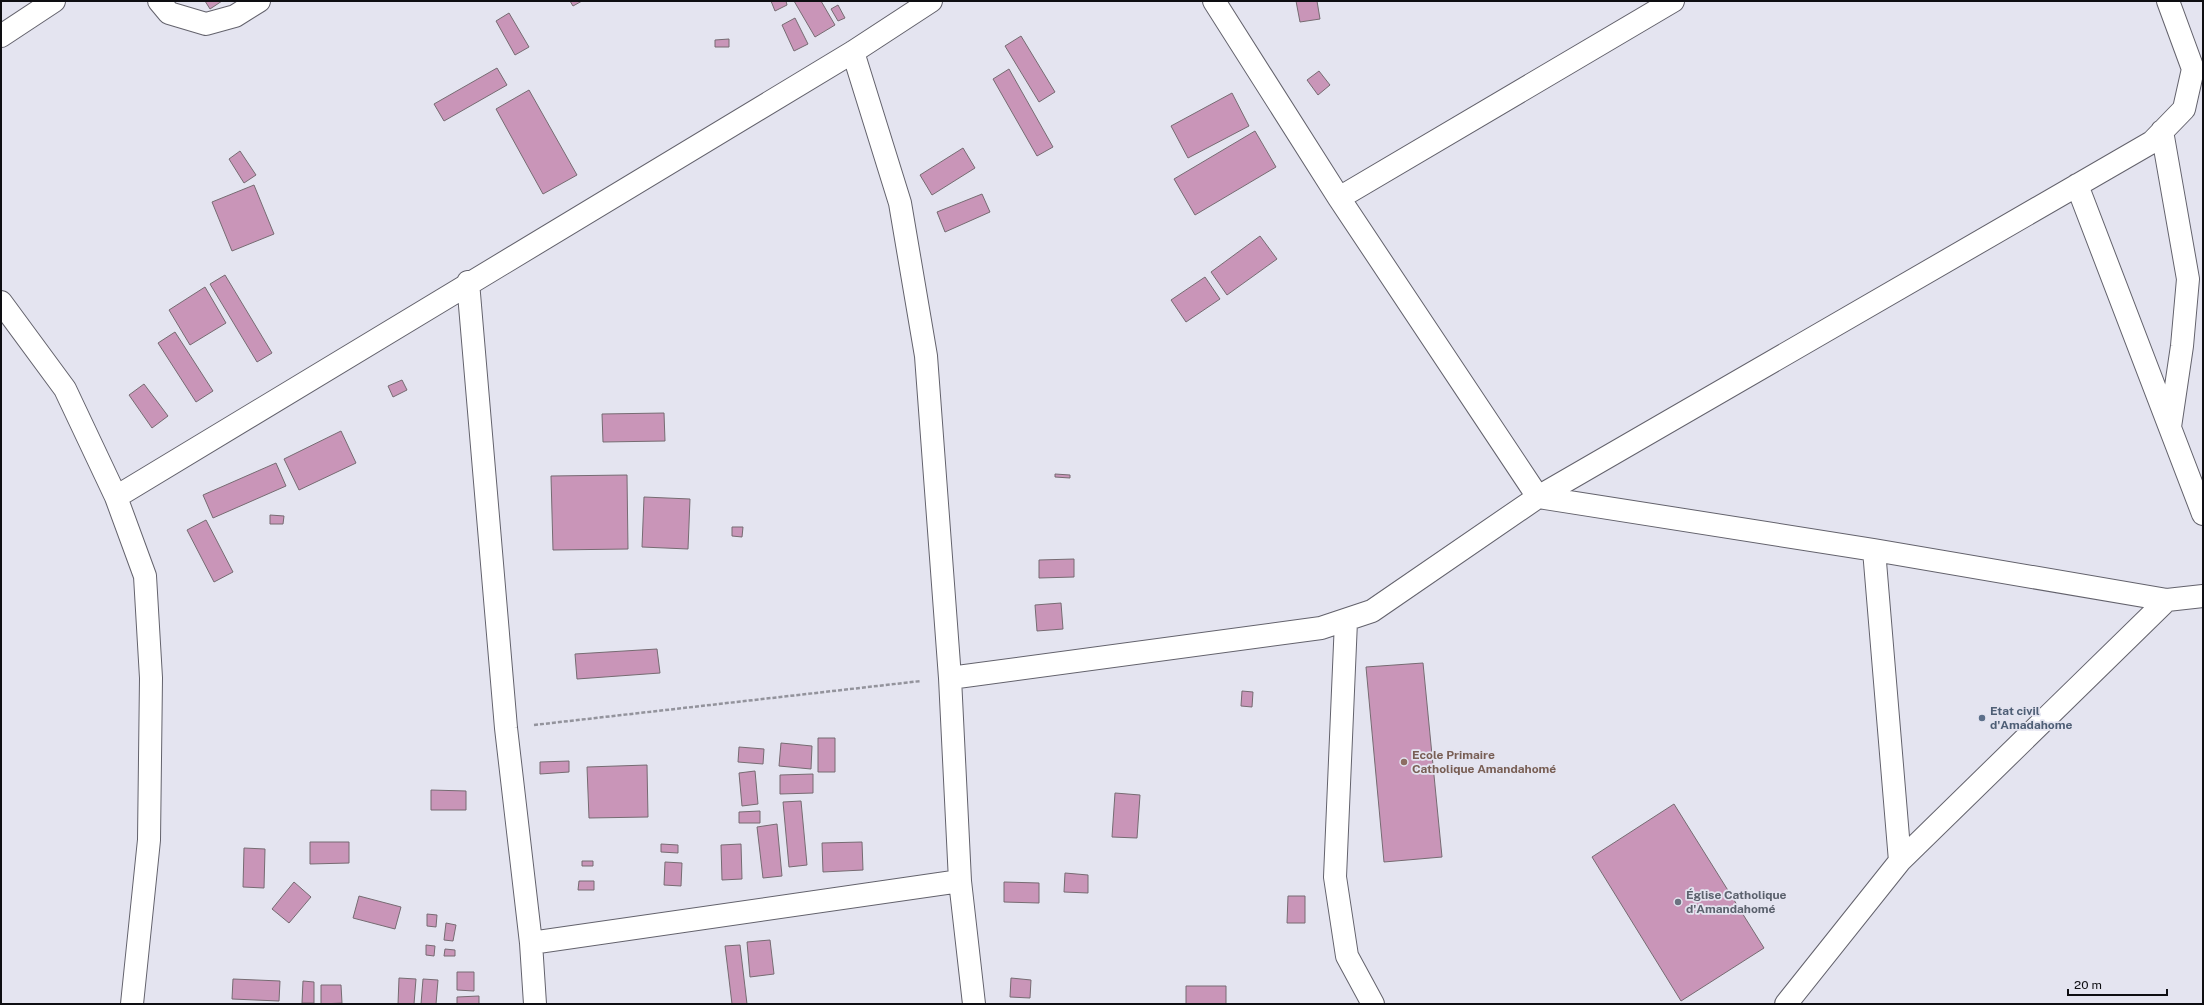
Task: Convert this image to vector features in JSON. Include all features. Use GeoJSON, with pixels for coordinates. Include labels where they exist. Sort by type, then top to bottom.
{"type":"FeatureCollection","features":[{"type":"Feature","properties":{"kind":"street"},"geometry":{"type":"LineString","coordinates":[[1,36],[54,1]]}},
{"type":"Feature","properties":{"kind":"street"},"geometry":{"type":"LineString","coordinates":[[159,1],[169,13],[206,24],[235,16],[259,1]]}},
{"type":"Feature","properties":{"kind":"street"},"geometry":{"type":"LineString","coordinates":[[116,497],[468,282],[853,52],[931,1]]}},
{"type":"Feature","properties":{"kind":"street"},"geometry":{"type":"LineString","coordinates":[[1214,1],[1339,198],[1538,497],[1874,550],[2167,600],[2203,596]]}},
{"type":"Feature","properties":{"kind":"street"},"geometry":{"type":"LineString","coordinates":[[1339,198],[1673,1]]}},
{"type":"Feature","properties":{"kind":"street"},"geometry":{"type":"LineString","coordinates":[[950,678],[1321,628],[1372,612],[1538,497],[2152,142],[2184,109],[2193,69],[2168,1]]}},
{"type":"Feature","properties":{"kind":"street"},"geometry":{"type":"LineString","coordinates":[[853,52],[900,203],[926,356],[950,678],[960,881],[974,1004]]}},
{"type":"Feature","properties":{"kind":"street"},"geometry":{"type":"LineString","coordinates":[[2162,131],[2188,279],[2182,346],[2170,428]]}},
{"type":"Feature","properties":{"kind":"street"},"geometry":{"type":"LineString","coordinates":[[2077,185],[2203,514]]}},
{"type":"Feature","properties":{"kind":"street"},"geometry":{"type":"LineString","coordinates":[[468,282],[506,728],[530,943],[535,1004]]}},
{"type":"Feature","properties":{"kind":"street"},"geometry":{"type":"LineString","coordinates":[[1,302],[64,390],[116,497],[145,576],[151,678],[149,840],[132,1004]]}},
{"type":"Feature","properties":{"kind":"street"},"geometry":{"type":"LineString","coordinates":[[1874,550],[1900,861]]}},
{"type":"Feature","properties":{"kind":"street"},"geometry":{"type":"LineString","coordinates":[[1786,1004],[1900,861],[2167,600]]}},
{"type":"Feature","properties":{"kind":"street"},"geometry":{"type":"LineString","coordinates":[[1346,621],[1335,876],[1347,956],[1373,1004]]}},
{"type":"Feature","properties":{"kind":"street"},"geometry":{"type":"LineString","coordinates":[[530,943],[960,881]]}},
{"type":"Feature","properties":{"kind":"path"},"geometry":{"type":"LineString","coordinates":[[506,728],[950,678]]}},
{"type":"Feature","properties":{"kind":"building"},"geometry":{"type":"Polygon","coordinates":[[[205,1],[222,1],[210,9],[205,1]]]}},
{"type":"Feature","properties":{"kind":"building"},"geometry":{"type":"Polygon","coordinates":[[[570,1],[582,1],[573,6],[570,1]]]}},
{"type":"Feature","properties":{"kind":"building"},"geometry":{"type":"Polygon","coordinates":[[[771,1],[786,1],[787,5],[775,11],[771,1]]]}},
{"type":"Feature","properties":{"kind":"building"},"geometry":{"type":"Polygon","coordinates":[[[794,1],[821,1],[835,25],[815,37],[794,1]]]}},
{"type":"Feature","properties":{"kind":"building"},"geometry":{"type":"Polygon","coordinates":[[[1296,1],[1317,1],[1320,19],[1300,22],[1296,1]]]}},
{"type":"Feature","properties":{"kind":"building"},"geometry":{"type":"Polygon","coordinates":[[[838,5],[845,18],[838,21],[831,9],[838,5]]]}},
{"type":"Feature","properties":{"kind":"building"},"geometry":{"type":"Polygon","coordinates":[[[509,13],[529,47],[515,55],[496,21],[509,13]]]}},
{"type":"Feature","properties":{"kind":"building"},"geometry":{"type":"Polygon","coordinates":[[[795,18],[808,44],[794,51],[782,25],[795,18]]]}},
{"type":"Feature","properties":{"kind":"building"},"geometry":{"type":"Polygon","coordinates":[[[1021,36],[1055,92],[1039,102],[1005,46],[1021,36]]]}},
{"type":"Feature","properties":{"kind":"building"},"geometry":{"type":"Polygon","coordinates":[[[729,39],[729,47],[715,47],[715,40],[729,39]]]}},
{"type":"Feature","properties":{"kind":"building"},"geometry":{"type":"Polygon","coordinates":[[[497,68],[507,85],[444,121],[434,104],[497,68]]]}},
{"type":"Feature","properties":{"kind":"building"},"geometry":{"type":"Polygon","coordinates":[[[1009,69],[1053,147],[1037,156],[993,79],[1009,69]]]}},
{"type":"Feature","properties":{"kind":"building"},"geometry":{"type":"Polygon","coordinates":[[[1319,71],[1330,85],[1318,95],[1307,80],[1319,71]]]}},
{"type":"Feature","properties":{"kind":"building"},"geometry":{"type":"Polygon","coordinates":[[[529,90],[577,175],[543,194],[496,109],[529,90]]]}},
{"type":"Feature","properties":{"kind":"building"},"geometry":{"type":"Polygon","coordinates":[[[1232,93],[1249,126],[1188,158],[1171,126],[1232,93]]]}},
{"type":"Feature","properties":{"kind":"building"},"geometry":{"type":"Polygon","coordinates":[[[1255,131],[1276,167],[1195,215],[1174,179],[1255,131]]]}},
{"type":"Feature","properties":{"kind":"building"},"geometry":{"type":"Polygon","coordinates":[[[963,148],[975,168],[932,195],[920,175],[963,148]]]}},
{"type":"Feature","properties":{"kind":"building"},"geometry":{"type":"Polygon","coordinates":[[[240,151],[256,175],[244,183],[229,159],[240,151]]]}},
{"type":"Feature","properties":{"kind":"building"},"geometry":{"type":"Polygon","coordinates":[[[254,185],[274,234],[232,251],[212,202],[254,185]]]}},
{"type":"Feature","properties":{"kind":"building"},"geometry":{"type":"Polygon","coordinates":[[[982,194],[990,212],[945,232],[937,212],[982,194]]]}},
{"type":"Feature","properties":{"kind":"building"},"geometry":{"type":"Polygon","coordinates":[[[1260,236],[1277,259],[1227,295],[1211,272],[1260,236]]]}},
{"type":"Feature","properties":{"kind":"building"},"geometry":{"type":"Polygon","coordinates":[[[225,275],[272,353],[257,362],[210,284],[225,275]]]}},
{"type":"Feature","properties":{"kind":"building"},"geometry":{"type":"Polygon","coordinates":[[[1205,277],[1220,299],[1186,322],[1171,300],[1205,277]]]}},
{"type":"Feature","properties":{"kind":"building"},"geometry":{"type":"Polygon","coordinates":[[[205,287],[226,323],[190,345],[169,310],[205,287]]]}},
{"type":"Feature","properties":{"kind":"building"},"geometry":{"type":"Polygon","coordinates":[[[175,332],[213,391],[196,402],[158,343],[175,332]]]}},
{"type":"Feature","properties":{"kind":"building"},"geometry":{"type":"Polygon","coordinates":[[[402,380],[407,390],[393,397],[388,386],[402,380]]]}},
{"type":"Feature","properties":{"kind":"building"},"geometry":{"type":"Polygon","coordinates":[[[144,384],[168,416],[152,428],[129,395],[144,384]]]}},
{"type":"Feature","properties":{"kind":"building"},"geometry":{"type":"Polygon","coordinates":[[[664,413],[665,441],[603,442],[602,414],[664,413]]]}},
{"type":"Feature","properties":{"kind":"building"},"geometry":{"type":"Polygon","coordinates":[[[341,431],[356,463],[299,490],[284,459],[341,431]]]}},
{"type":"Feature","properties":{"kind":"building"},"geometry":{"type":"Polygon","coordinates":[[[276,463],[286,486],[213,518],[203,495],[276,463]]]}},
{"type":"Feature","properties":{"kind":"building"},"geometry":{"type":"Polygon","coordinates":[[[1055,474],[1070,475],[1070,478],[1055,477],[1055,474]]]}},
{"type":"Feature","properties":{"kind":"building"},"geometry":{"type":"Polygon","coordinates":[[[627,475],[628,549],[553,550],[551,476],[627,475]]]}},
{"type":"Feature","properties":{"kind":"building"},"geometry":{"type":"Polygon","coordinates":[[[644,497],[690,499],[688,549],[642,547],[644,497]]]}},
{"type":"Feature","properties":{"kind":"building"},"geometry":{"type":"Polygon","coordinates":[[[270,515],[284,516],[283,524],[270,524],[270,515]]]}},
{"type":"Feature","properties":{"kind":"building"},"geometry":{"type":"Polygon","coordinates":[[[206,520],[233,572],[214,582],[187,530],[206,520]]]}},
{"type":"Feature","properties":{"kind":"building"},"geometry":{"type":"Polygon","coordinates":[[[732,527],[743,527],[742,537],[732,536],[732,527]]]}},
{"type":"Feature","properties":{"kind":"building"},"geometry":{"type":"Polygon","coordinates":[[[1074,559],[1074,577],[1039,578],[1039,560],[1074,559]]]}},
{"type":"Feature","properties":{"kind":"building"},"geometry":{"type":"Polygon","coordinates":[[[1061,603],[1063,629],[1037,631],[1035,605],[1061,603]]]}},
{"type":"Feature","properties":{"kind":"building"},"geometry":{"type":"Polygon","coordinates":[[[657,649],[660,673],[577,679],[575,654],[657,649]]]}},
{"type":"Feature","properties":{"kind":"building","name":"Ecole Primaire Catholique Amandahomé"},"geometry":{"type":"Polygon","coordinates":[[[1423,663],[1442,857],[1384,862],[1366,667],[1423,663]]]}},
{"type":"Feature","properties":{"kind":"building"},"geometry":{"type":"Polygon","coordinates":[[[1242,691],[1253,692],[1252,707],[1241,706],[1242,691]]]}},
{"type":"Feature","properties":{"kind":"building"},"geometry":{"type":"Polygon","coordinates":[[[818,738],[835,738],[835,772],[818,772],[818,738]]]}},
{"type":"Feature","properties":{"kind":"building"},"geometry":{"type":"Polygon","coordinates":[[[781,743],[812,746],[811,769],[779,766],[781,743]]]}},
{"type":"Feature","properties":{"kind":"building"},"geometry":{"type":"Polygon","coordinates":[[[739,747],[764,749],[763,764],[738,762],[739,747]]]}},
{"type":"Feature","properties":{"kind":"building"},"geometry":{"type":"Polygon","coordinates":[[[569,761],[569,772],[540,774],[540,762],[569,761]]]}},
{"type":"Feature","properties":{"kind":"building"},"geometry":{"type":"Polygon","coordinates":[[[647,765],[648,817],[589,818],[587,767],[647,765]]]}},
{"type":"Feature","properties":{"kind":"building"},"geometry":{"type":"Polygon","coordinates":[[[755,771],[758,804],[742,806],[739,773],[755,771]]]}},
{"type":"Feature","properties":{"kind":"building"},"geometry":{"type":"Polygon","coordinates":[[[813,774],[813,793],[780,794],[780,775],[813,774]]]}},
{"type":"Feature","properties":{"kind":"building"},"geometry":{"type":"Polygon","coordinates":[[[431,790],[466,791],[466,810],[431,810],[431,790]]]}},
{"type":"Feature","properties":{"kind":"building"},"geometry":{"type":"Polygon","coordinates":[[[1115,793],[1140,795],[1137,838],[1112,837],[1115,793]]]}},
{"type":"Feature","properties":{"kind":"building"},"geometry":{"type":"Polygon","coordinates":[[[801,801],[807,865],[789,867],[783,802],[801,801]]]}},
{"type":"Feature","properties":{"kind":"building","name":"Église Catholique d'Amandahomé"},"geometry":{"type":"Polygon","coordinates":[[[1674,804],[1764,948],[1681,1001],[1592,857],[1674,804]]]}},
{"type":"Feature","properties":{"kind":"building"},"geometry":{"type":"Polygon","coordinates":[[[760,811],[760,823],[739,823],[739,812],[760,811]]]}},
{"type":"Feature","properties":{"kind":"building"},"geometry":{"type":"Polygon","coordinates":[[[777,824],[782,876],[763,878],[757,827],[777,824]]]}},
{"type":"Feature","properties":{"kind":"building"},"geometry":{"type":"Polygon","coordinates":[[[310,842],[349,842],[349,863],[310,864],[310,842]]]}},
{"type":"Feature","properties":{"kind":"building"},"geometry":{"type":"Polygon","coordinates":[[[862,842],[863,870],[823,872],[822,843],[862,842]]]}},
{"type":"Feature","properties":{"kind":"building"},"geometry":{"type":"Polygon","coordinates":[[[661,844],[678,845],[678,853],[661,852],[661,844]]]}},
{"type":"Feature","properties":{"kind":"building"},"geometry":{"type":"Polygon","coordinates":[[[741,844],[742,879],[722,880],[721,845],[741,844]]]}},
{"type":"Feature","properties":{"kind":"building"},"geometry":{"type":"Polygon","coordinates":[[[244,848],[265,849],[264,888],[243,887],[244,848]]]}},
{"type":"Feature","properties":{"kind":"building"},"geometry":{"type":"Polygon","coordinates":[[[582,861],[593,861],[593,866],[582,866],[582,861]]]}},
{"type":"Feature","properties":{"kind":"building"},"geometry":{"type":"Polygon","coordinates":[[[665,862],[682,863],[681,886],[664,885],[665,862]]]}},
{"type":"Feature","properties":{"kind":"building"},"geometry":{"type":"Polygon","coordinates":[[[1065,873],[1088,875],[1088,893],[1064,892],[1065,873]]]}},
{"type":"Feature","properties":{"kind":"building"},"geometry":{"type":"Polygon","coordinates":[[[579,881],[594,881],[594,890],[578,890],[579,881]]]}},
{"type":"Feature","properties":{"kind":"building"},"geometry":{"type":"Polygon","coordinates":[[[294,882],[311,897],[289,923],[272,909],[294,882]]]}},
{"type":"Feature","properties":{"kind":"building"},"geometry":{"type":"Polygon","coordinates":[[[1004,882],[1039,883],[1039,903],[1004,902],[1004,882]]]}},
{"type":"Feature","properties":{"kind":"building"},"geometry":{"type":"Polygon","coordinates":[[[359,896],[401,907],[395,929],[353,918],[359,896]]]}},
{"type":"Feature","properties":{"kind":"building"},"geometry":{"type":"Polygon","coordinates":[[[1288,896],[1305,896],[1305,923],[1287,923],[1288,896]]]}},
{"type":"Feature","properties":{"kind":"building"},"geometry":{"type":"Polygon","coordinates":[[[427,914],[437,915],[436,927],[427,926],[427,914]]]}},
{"type":"Feature","properties":{"kind":"building"},"geometry":{"type":"Polygon","coordinates":[[[446,923],[456,925],[453,941],[444,940],[446,923]]]}},
{"type":"Feature","properties":{"kind":"building"},"geometry":{"type":"Polygon","coordinates":[[[770,940],[774,974],[750,977],[747,942],[770,940]]]}},
{"type":"Feature","properties":{"kind":"building"},"geometry":{"type":"Polygon","coordinates":[[[426,945],[435,946],[434,956],[426,955],[426,945]]]}},
{"type":"Feature","properties":{"kind":"building"},"geometry":{"type":"Polygon","coordinates":[[[740,945],[747,1004],[732,1004],[725,946],[740,945]]]}},
{"type":"Feature","properties":{"kind":"building"},"geometry":{"type":"Polygon","coordinates":[[[445,949],[455,950],[455,956],[444,956],[445,949]]]}},
{"type":"Feature","properties":{"kind":"building"},"geometry":{"type":"Polygon","coordinates":[[[457,972],[474,972],[474,991],[457,990],[457,972]]]}},
{"type":"Feature","properties":{"kind":"building"},"geometry":{"type":"Polygon","coordinates":[[[399,978],[416,979],[414,1004],[398,1004],[399,978]]]}},
{"type":"Feature","properties":{"kind":"building"},"geometry":{"type":"Polygon","coordinates":[[[1011,978],[1031,980],[1030,998],[1010,997],[1011,978]]]}},
{"type":"Feature","properties":{"kind":"building"},"geometry":{"type":"Polygon","coordinates":[[[233,979],[280,981],[279,1001],[232,999],[233,979]]]}},
{"type":"Feature","properties":{"kind":"building"},"geometry":{"type":"Polygon","coordinates":[[[423,979],[438,980],[436,1004],[421,1004],[423,979]]]}},
{"type":"Feature","properties":{"kind":"building"},"geometry":{"type":"Polygon","coordinates":[[[303,981],[314,982],[314,1003],[302,1003],[303,981]]]}},
{"type":"Feature","properties":{"kind":"building"},"geometry":{"type":"Polygon","coordinates":[[[321,985],[341,985],[342,1003],[321,1004],[321,985]]]}},
{"type":"Feature","properties":{"kind":"building"},"geometry":{"type":"Polygon","coordinates":[[[1186,986],[1226,986],[1226,1004],[1186,1004],[1186,986]]]}},
{"type":"Feature","properties":{"kind":"building"},"geometry":{"type":"Polygon","coordinates":[[[479,996],[479,1004],[457,1004],[457,997],[479,996]]]}},
{"type":"Feature","properties":{"kind":"place","name":"Etat civil d'Amadahome"},"geometry":{"type":"Point","coordinates":[1982,718]}},
{"type":"Feature","properties":{"kind":"place","name":"Ecole Primaire Catholique Amandahomé"},"geometry":{"type":"Point","coordinates":[1404,762]}},
{"type":"Feature","properties":{"kind":"place","name":"Église Catholique d'Amandahomé"},"geometry":{"type":"Point","coordinates":[1678,902]}}]}
